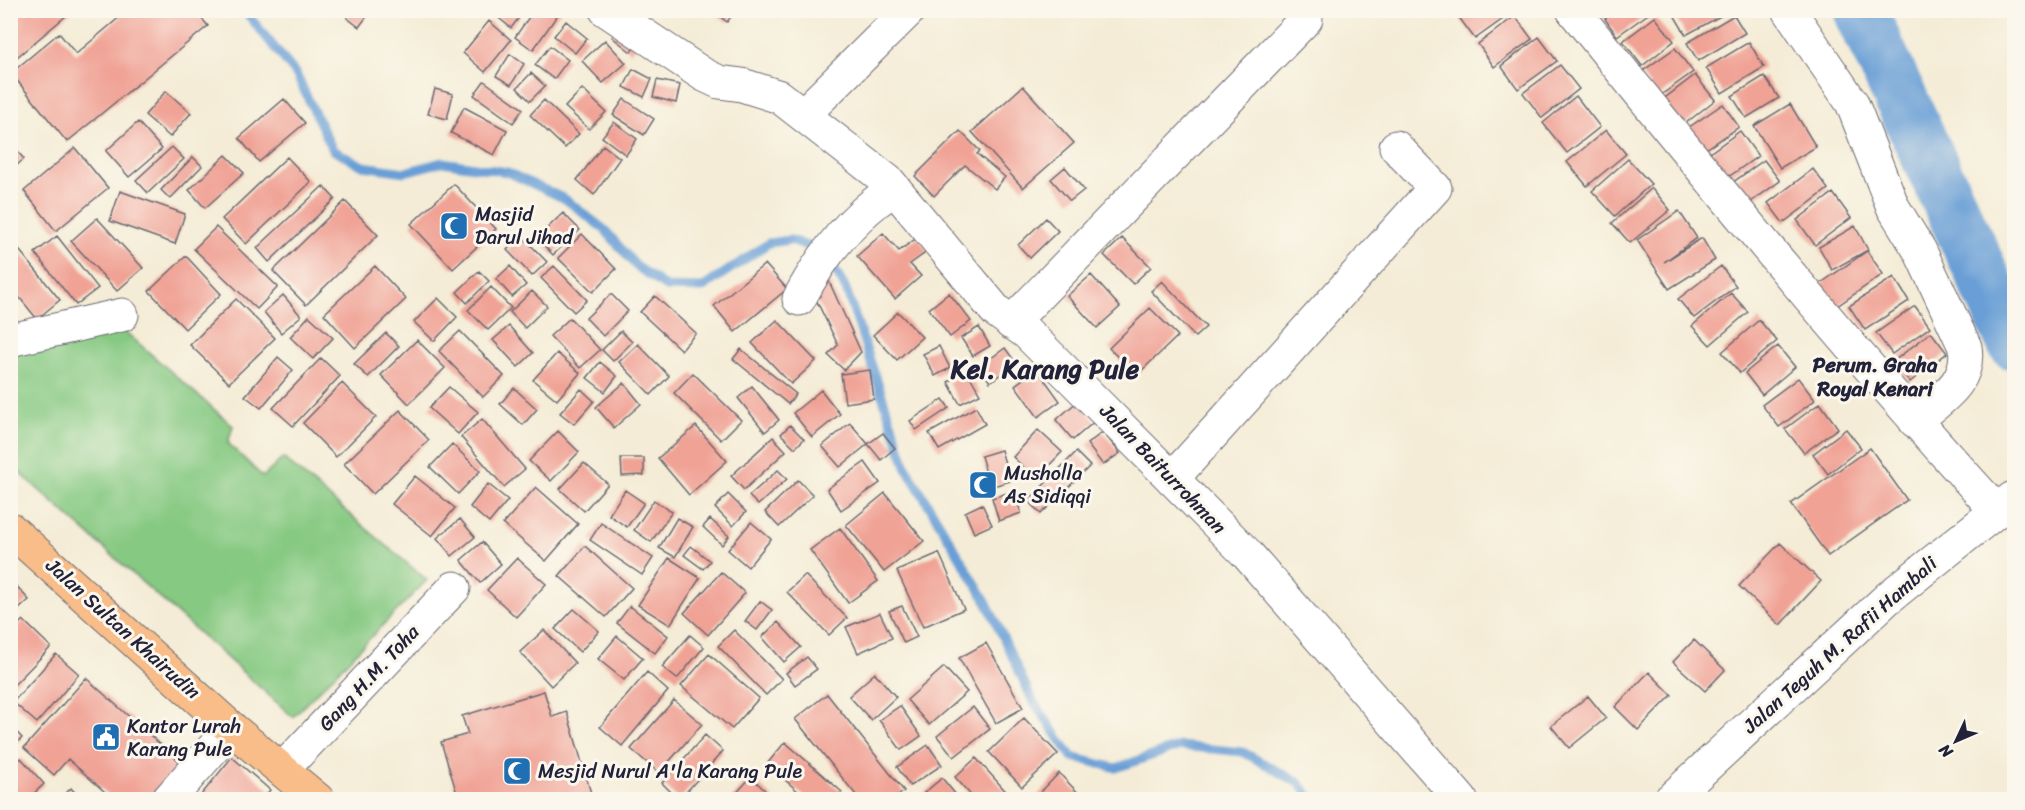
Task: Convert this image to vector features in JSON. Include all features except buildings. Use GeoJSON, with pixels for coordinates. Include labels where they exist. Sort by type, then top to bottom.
{"type":"FeatureCollection","features":[{"type":"Feature","properties":{"kind":"main road","name":"Jalan Sultan Khairudin"},"geometry":{"type":"LineString","coordinates":[[10,528],[231,728],[318,800]]}},
{"type":"Feature","properties":{"kind":"street","name":"Jalan Baiturrohman"},"geometry":{"type":"LineString","coordinates":[[606,10],[704,75],[719,82],[742,85],[780,97],[894,189],[996,311],[1027,333],[1247,554],[1461,800]]}},
{"type":"Feature","properties":{"kind":"street"},"geometry":{"type":"LineString","coordinates":[[803,115],[909,10]]}},
{"type":"Feature","properties":{"kind":"street"},"geometry":{"type":"LineString","coordinates":[[1573,10],[1725,201],[1915,421],[2006,504]]}},
{"type":"Feature","properties":{"kind":"street"},"geometry":{"type":"LineString","coordinates":[[1789,10],[1852,104],[1893,207],[1920,251],[1965,346],[1968,363],[1964,375],[1915,421]]}},
{"type":"Feature","properties":{"kind":"street"},"geometry":{"type":"LineString","coordinates":[[1011,323],[1306,19]]}},
{"type":"Feature","properties":{"kind":"street"},"geometry":{"type":"LineString","coordinates":[[1172,479],[1435,188],[1396,147]]}},
{"type":"Feature","properties":{"kind":"street"},"geometry":{"type":"LineString","coordinates":[[799,299],[825,255],[852,222],[875,201],[894,189]]}},
{"type":"Feature","properties":{"kind":"street"},"geometry":{"type":"LineString","coordinates":[[10,340],[123,315]]}},
{"type":"Feature","properties":{"kind":"street","name":"Jalan Teguh M. Rafii Hambali"},"geometry":{"type":"LineString","coordinates":[[1670,800],[1888,598],[2006,504]]}},
{"type":"Feature","properties":{"kind":"street","name":"Gang H.M. Toha"},"geometry":{"type":"LineString","coordinates":[[283,769],[454,588]]}},
{"type":"Feature","properties":{"kind":"street"},"geometry":{"type":"LineString","coordinates":[[168,800],[231,728]]}},
{"type":"Feature","properties":{"kind":"green space"},"geometry":{"type":"Polygon","coordinates":[[[120,327],[233,426],[228,443],[263,477],[283,458],[427,580],[293,717],[11,465],[11,344],[120,327]]]}},
{"type":"Feature","properties":{"kind":"waterway"},"geometry":{"type":"LineString","coordinates":[[244,10],[296,74],[333,150],[363,166],[405,172],[442,162],[507,172],[565,199],[605,230],[636,266],[666,287],[702,288],[769,243],[791,240],[822,251]]}},
{"type":"Feature","properties":{"kind":"waterway"},"geometry":{"type":"LineString","coordinates":[[1860,10],[2014,343]]}},
{"type":"Feature","properties":{"kind":"waterway"},"geometry":{"type":"LineString","coordinates":[[830,262],[846,289],[907,469],[986,601],[1033,701],[1072,757],[1116,768],[1180,746],[1243,752],[1299,783],[1313,800]]}},
{"type":"Feature","properties":{"kind":"place","name":"Masjid Darul Jihad"},"geometry":{"type":"Point","coordinates":[454,226]}},
{"type":"Feature","properties":{"kind":"place","name":"Musholla As Sidiqqi"},"geometry":{"type":"Point","coordinates":[983,485]}},
{"type":"Feature","properties":{"kind":"place","name":"Kantor Lurah Karang Pule"},"geometry":{"type":"Point","coordinates":[106,737]}},
{"type":"Feature","properties":{"kind":"place","name":"Mesjid Nurul A'la Karang Pule"},"geometry":{"type":"Point","coordinates":[517,771]}},
{"type":"Feature","properties":{"kind":"district","name":"Kel. Karang Pule"},"geometry":{"type":"Point","coordinates":[1045,369]}},
{"type":"Feature","properties":{"kind":"district","name":"Perum. Graha Royal Kenari"},"geometry":{"type":"Point","coordinates":[1875,377]}}]}
